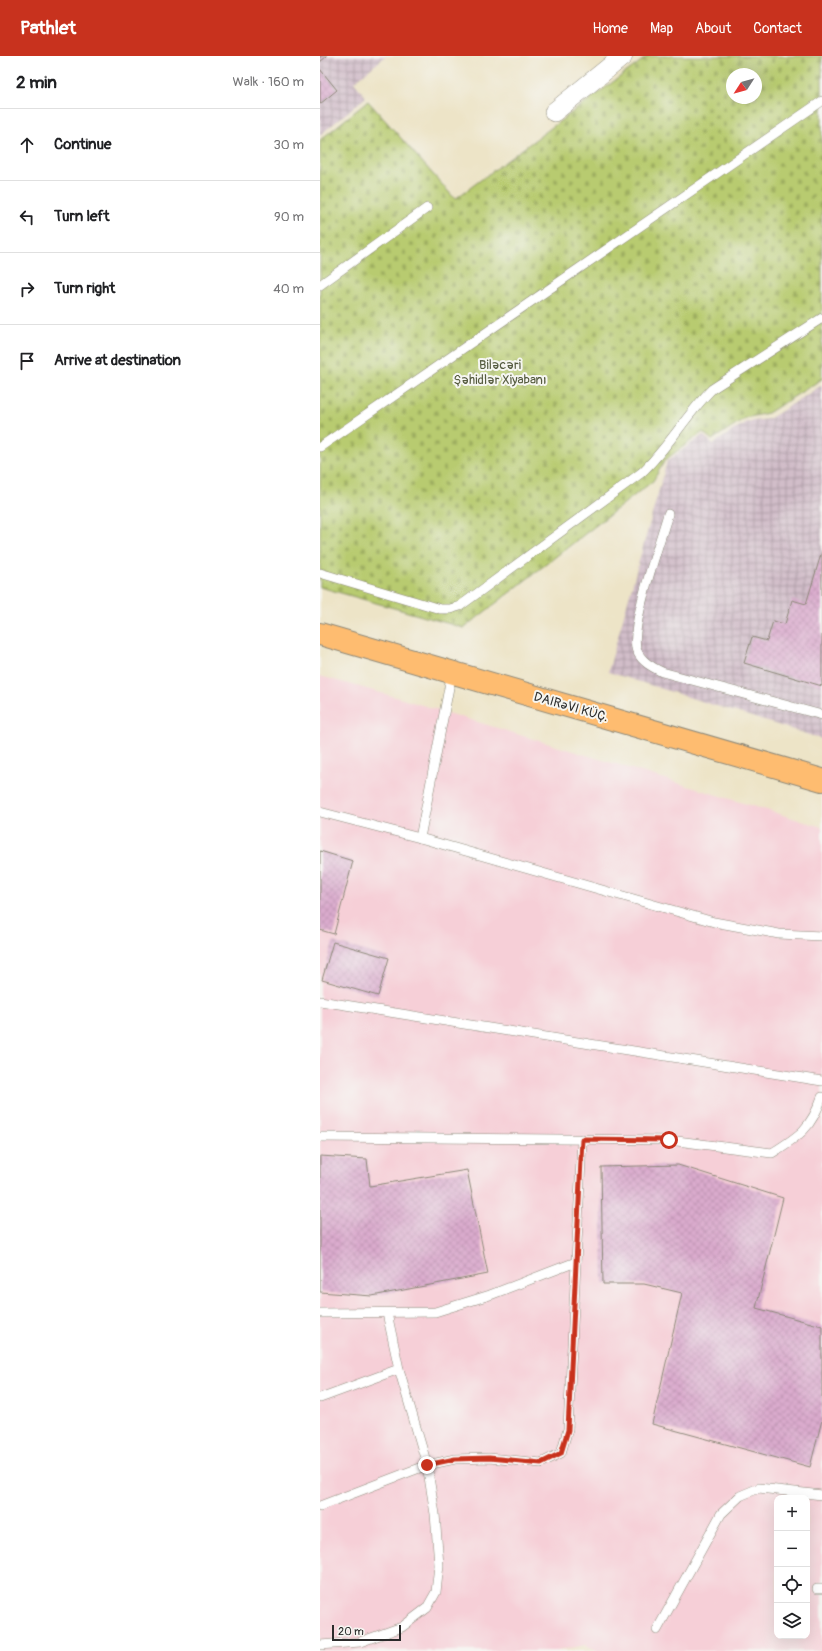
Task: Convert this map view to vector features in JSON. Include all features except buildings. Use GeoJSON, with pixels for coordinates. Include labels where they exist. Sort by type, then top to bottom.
{"type":"FeatureCollection","features":[{"type":"Feature","properties":{"kind":"main road","name":"DAIRƏVI KÜÇ."},"geometry":{"type":"LineString","coordinates":[[320,634],[822,780]]}},
{"type":"Feature","properties":{"kind":"street"},"geometry":{"type":"LineString","coordinates":[[554,112],[623,56]]}},
{"type":"Feature","properties":{"kind":"lane"},"geometry":{"type":"LineString","coordinates":[[320,447],[822,101]]}},
{"type":"Feature","properties":{"kind":"lane"},"geometry":{"type":"LineString","coordinates":[[320,285],[427,208]]}},
{"type":"Feature","properties":{"kind":"lane"},"geometry":{"type":"LineString","coordinates":[[320,573],[440,609],[450,609],[460,606],[641,474],[651,464],[698,403],[712,390],[822,318]]}},
{"type":"Feature","properties":{"kind":"lane"},"geometry":{"type":"LineString","coordinates":[[668,514],[638,614],[634,635],[636,650],[646,664],[662,672],[822,715]]}},
{"type":"Feature","properties":{"kind":"lane"},"geometry":{"type":"LineString","coordinates":[[420,838],[452,672]]}},
{"type":"Feature","properties":{"kind":"lane"},"geometry":{"type":"LineString","coordinates":[[320,812],[420,838],[714,922],[779,934],[822,936]]}},
{"type":"Feature","properties":{"kind":"lane"},"geometry":{"type":"LineString","coordinates":[[320,1001],[822,1081]]}},
{"type":"Feature","properties":{"kind":"lane"},"geometry":{"type":"LineString","coordinates":[[320,1137],[669,1140],[772,1153],[805,1130],[817,1113],[822,1097]]}},
{"type":"Feature","properties":{"kind":"lane"},"geometry":{"type":"LineString","coordinates":[[320,1506],[427,1465],[455,1459],[489,1458],[541,1463],[561,1453],[568,1430],[582,1139]]}},
{"type":"Feature","properties":{"kind":"lane"},"geometry":{"type":"LineString","coordinates":[[320,1313],[435,1312],[490,1295],[576,1262]]}},
{"type":"Feature","properties":{"kind":"lane"},"geometry":{"type":"LineString","coordinates":[[320,1645],[360,1642],[402,1627],[427,1608],[436,1592],[439,1565],[435,1514],[427,1465],[399,1369],[387,1313]]}},
{"type":"Feature","properties":{"kind":"lane"},"geometry":{"type":"LineString","coordinates":[[320,1398],[399,1369]]}},
{"type":"Feature","properties":{"kind":"lane"},"geometry":{"type":"LineString","coordinates":[[657,1630],[720,1514],[740,1496],[759,1488],[822,1495]]}},
{"type":"Feature","properties":{"kind":"shaded area"},"geometry":{"type":"Polygon","coordinates":[[[320,56],[386,56],[354,82],[366,97],[320,135],[320,56]]]}},
{"type":"Feature","properties":{"kind":"shaded area"},"geometry":{"type":"Polygon","coordinates":[[[822,385],[822,739],[608,672],[667,461],[703,435],[713,444],[746,422],[769,419],[822,385]]]}},
{"type":"Feature","properties":{"kind":"shaded area"},"geometry":{"type":"Polygon","coordinates":[[[320,676],[399,698],[822,827],[822,1651],[596,1651],[585,1645],[557,1651],[320,1651],[320,676]]]}},
{"type":"Feature","properties":{"kind":"green space","name":"Biləcəri Şəhidlər Xiyabanı"},"geometry":{"type":"Polygon","coordinates":[[[648,56],[822,56],[822,379],[768,413],[745,418],[712,440],[703,432],[665,460],[653,481],[464,628],[320,587],[320,140],[368,101],[455,199],[648,56]]]}},
{"type":"Feature","properties":{"kind":"route"},"geometry":{"type":"LineString","coordinates":[[427,1465],[455,1459],[489,1458],[541,1463],[561,1453],[568,1430],[582,1139],[669,1140]]}}]}
